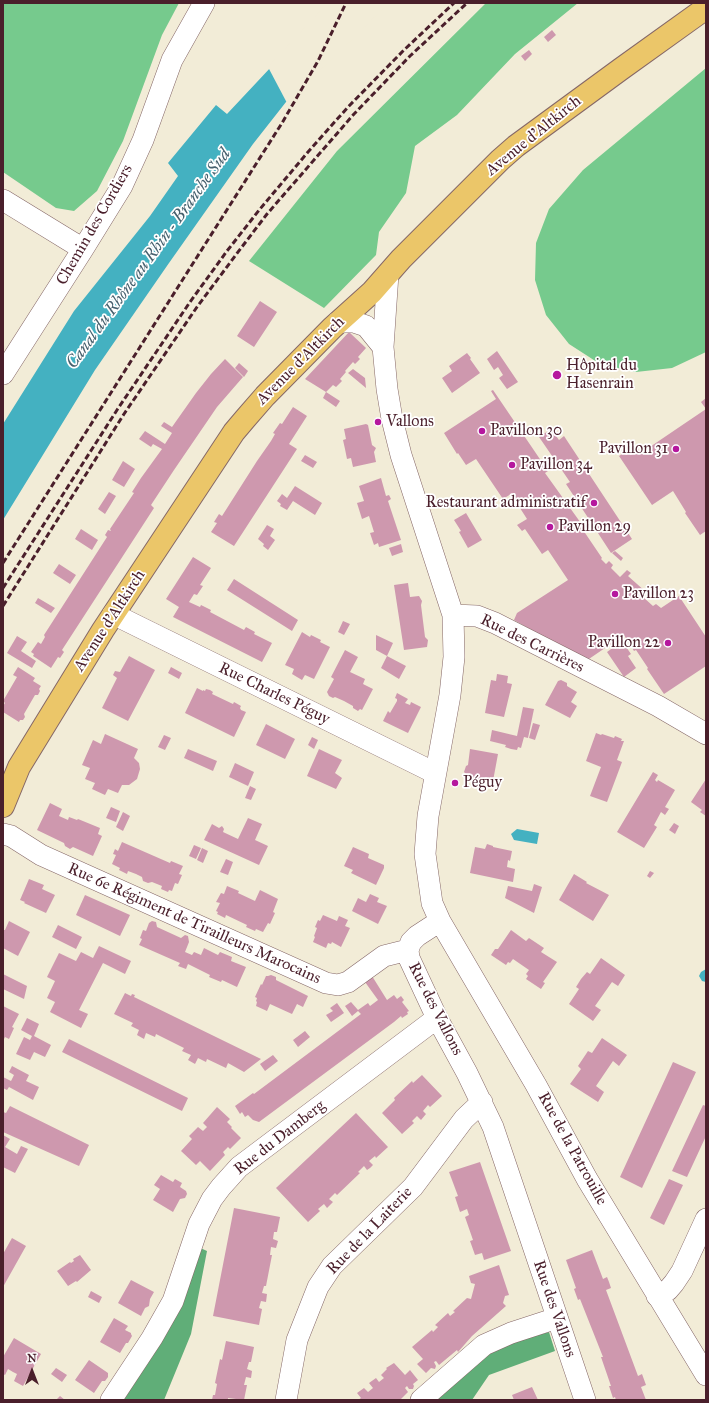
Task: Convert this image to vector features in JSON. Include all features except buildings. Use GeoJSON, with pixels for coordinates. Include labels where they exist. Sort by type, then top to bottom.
{"type":"FeatureCollection","features":[{"type":"Feature","properties":{"kind":"main road","name":"Avenue d'Altkirch"},"geometry":{"type":"LineString","coordinates":[[3,806],[19,767],[113,614],[234,432],[265,396],[338,322],[372,292],[500,160],[516,146],[706,8]]}},
{"type":"Feature","properties":{"kind":"street","name":"Chemin des Cordiers"},"geometry":{"type":"LineString","coordinates":[[3,374],[122,186],[143,140],[172,60],[204,3]]}},
{"type":"Feature","properties":{"kind":"street"},"geometry":{"type":"LineString","coordinates":[[3,200],[83,249]]}},
{"type":"Feature","properties":{"kind":"street"},"geometry":{"type":"LineString","coordinates":[[388,274],[383,347],[387,389],[392,419],[401,455],[453,615],[454,657],[451,688],[428,816],[425,854],[432,903],[440,921]]}},
{"type":"Feature","properties":{"kind":"street"},"geometry":{"type":"LineString","coordinates":[[372,292],[385,313]]}},
{"type":"Feature","properties":{"kind":"street"},"geometry":{"type":"LineString","coordinates":[[338,322],[354,322],[366,326],[383,347]]}},
{"type":"Feature","properties":{"kind":"street","name":"Rue Charles Péguy"},"geometry":{"type":"LineString","coordinates":[[113,614],[435,773]]}},
{"type":"Feature","properties":{"kind":"street","name":"Rue des Carrières"},"geometry":{"type":"LineString","coordinates":[[453,615],[477,616],[500,625],[658,706],[706,734]]}},
{"type":"Feature","properties":{"kind":"street","name":"Rue 6e Régiment de Tirailleurs Marocains"},"geometry":{"type":"LineString","coordinates":[[3,834],[11,836],[40,855],[326,983],[338,985],[348,982],[384,956],[408,950]]}},
{"type":"Feature","properties":{"kind":"street","name":"Rue des Vallons"},"geometry":{"type":"LineString","coordinates":[[440,921],[417,936],[411,942],[408,950],[409,958],[437,1018],[482,1102],[493,1127],[585,1400]]}},
{"type":"Feature","properties":{"kind":"street","name":"Rue de la Patrouille"},"geometry":{"type":"LineString","coordinates":[[440,921],[536,1085],[587,1180],[706,1375]]}},
{"type":"Feature","properties":{"kind":"street","name":"Rue du Damberg"},"geometry":{"type":"LineString","coordinates":[[111,1400],[152,1338],[173,1301],[199,1224],[212,1199],[221,1187],[239,1167],[437,1018]]}},
{"type":"Feature","properties":{"kind":"street","name":"Rue de la Laiterie"},"geometry":{"type":"LineString","coordinates":[[286,1400],[297,1340],[318,1287],[332,1266],[413,1187],[464,1119],[482,1102]]}},
{"type":"Feature","properties":{"kind":"street"},"geometry":{"type":"LineString","coordinates":[[657,1296],[668,1290],[682,1271],[706,1220]]}},
{"type":"Feature","properties":{"kind":"street"},"geometry":{"type":"LineString","coordinates":[[421,1400],[484,1345],[511,1333],[557,1318]]}},
{"type":"Feature","properties":{"kind":"green space"},"geometry":{"type":"Polygon","coordinates":[[[3,3],[179,3],[162,35],[123,141],[97,191],[74,211],[56,208],[3,172],[3,3]]]}},
{"type":"Feature","properties":{"kind":"green space"},"geometry":{"type":"Polygon","coordinates":[[[486,3],[578,3],[515,54],[457,115],[415,146],[406,193],[379,232],[376,255],[324,308],[249,261],[337,151],[486,3]]]}},
{"type":"Feature","properties":{"kind":"green space"},"geometry":{"type":"Polygon","coordinates":[[[706,68],[706,352],[672,368],[636,372],[600,364],[569,344],[546,315],[535,280],[536,243],[549,209],[583,170],[706,68]]]}},
{"type":"Feature","properties":{"kind":"green space"},"geometry":{"type":"Polygon","coordinates":[[[196,1246],[207,1251],[191,1334],[164,1400],[119,1400],[196,1246]]]}},
{"type":"Feature","properties":{"kind":"green space"},"geometry":{"type":"Polygon","coordinates":[[[549,1332],[555,1351],[489,1375],[472,1400],[434,1400],[493,1347],[549,1332]]]}},
{"type":"Feature","properties":{"kind":"water","name":"Canal du Rhône au Rhin - Branche Sud"},"geometry":{"type":"Polygon","coordinates":[[[331,3],[387,3],[286,102],[253,144],[95,370],[3,520],[3,424],[74,311],[150,216],[178,176],[168,163],[216,105],[227,114],[331,3]]]}},
{"type":"Feature","properties":{"kind":"water"},"geometry":{"type":"Polygon","coordinates":[[[517,829],[539,833],[537,844],[514,840],[511,834],[517,829]]]}},
{"type":"Feature","properties":{"kind":"water"},"geometry":{"type":"Polygon","coordinates":[[[706,969],[706,982],[702,981],[699,976],[701,972],[706,969]]]}},
{"type":"Feature","properties":{"kind":"pier"},"geometry":{"type":"Polygon","coordinates":[[[328,3],[389,3],[287,103],[268,67],[328,3]]]}},
{"type":"Feature","properties":{"kind":"railway"},"geometry":{"type":"LineString","coordinates":[[3,563],[282,123],[318,61],[346,3]]}},
{"type":"Feature","properties":{"kind":"railway"},"geometry":{"type":"LineString","coordinates":[[3,588],[117,410],[190,302],[227,251],[260,209],[348,107],[404,50],[454,3]]}},
{"type":"Feature","properties":{"kind":"railway"},"geometry":{"type":"LineString","coordinates":[[3,606],[124,414],[197,307],[267,214],[354,114],[410,56],[467,3]]}},
{"type":"Feature","properties":{"kind":"place","name":"Hôpital du Hasenrain"},"geometry":{"type":"Point","coordinates":[557,375]}},
{"type":"Feature","properties":{"kind":"place","name":"Vallons"},"geometry":{"type":"Point","coordinates":[378,422]}},
{"type":"Feature","properties":{"kind":"place","name":"Pavillon 30"},"geometry":{"type":"Point","coordinates":[482,431]}},
{"type":"Feature","properties":{"kind":"place","name":"Pavillon 31"},"geometry":{"type":"Point","coordinates":[676,449]}},
{"type":"Feature","properties":{"kind":"place","name":"Pavillon 34"},"geometry":{"type":"Point","coordinates":[512,465]}},
{"type":"Feature","properties":{"kind":"place","name":"Restaurant administratif"},"geometry":{"type":"Point","coordinates":[594,503]}},
{"type":"Feature","properties":{"kind":"place","name":"Pavillon 29"},"geometry":{"type":"Point","coordinates":[550,527]}},
{"type":"Feature","properties":{"kind":"place","name":"Pavillon 23"},"geometry":{"type":"Point","coordinates":[615,594]}},
{"type":"Feature","properties":{"kind":"place","name":"Pavillon 22"},"geometry":{"type":"Point","coordinates":[668,643]}},
{"type":"Feature","properties":{"kind":"place","name":"Péguy"},"geometry":{"type":"Point","coordinates":[455,783]}}]}
